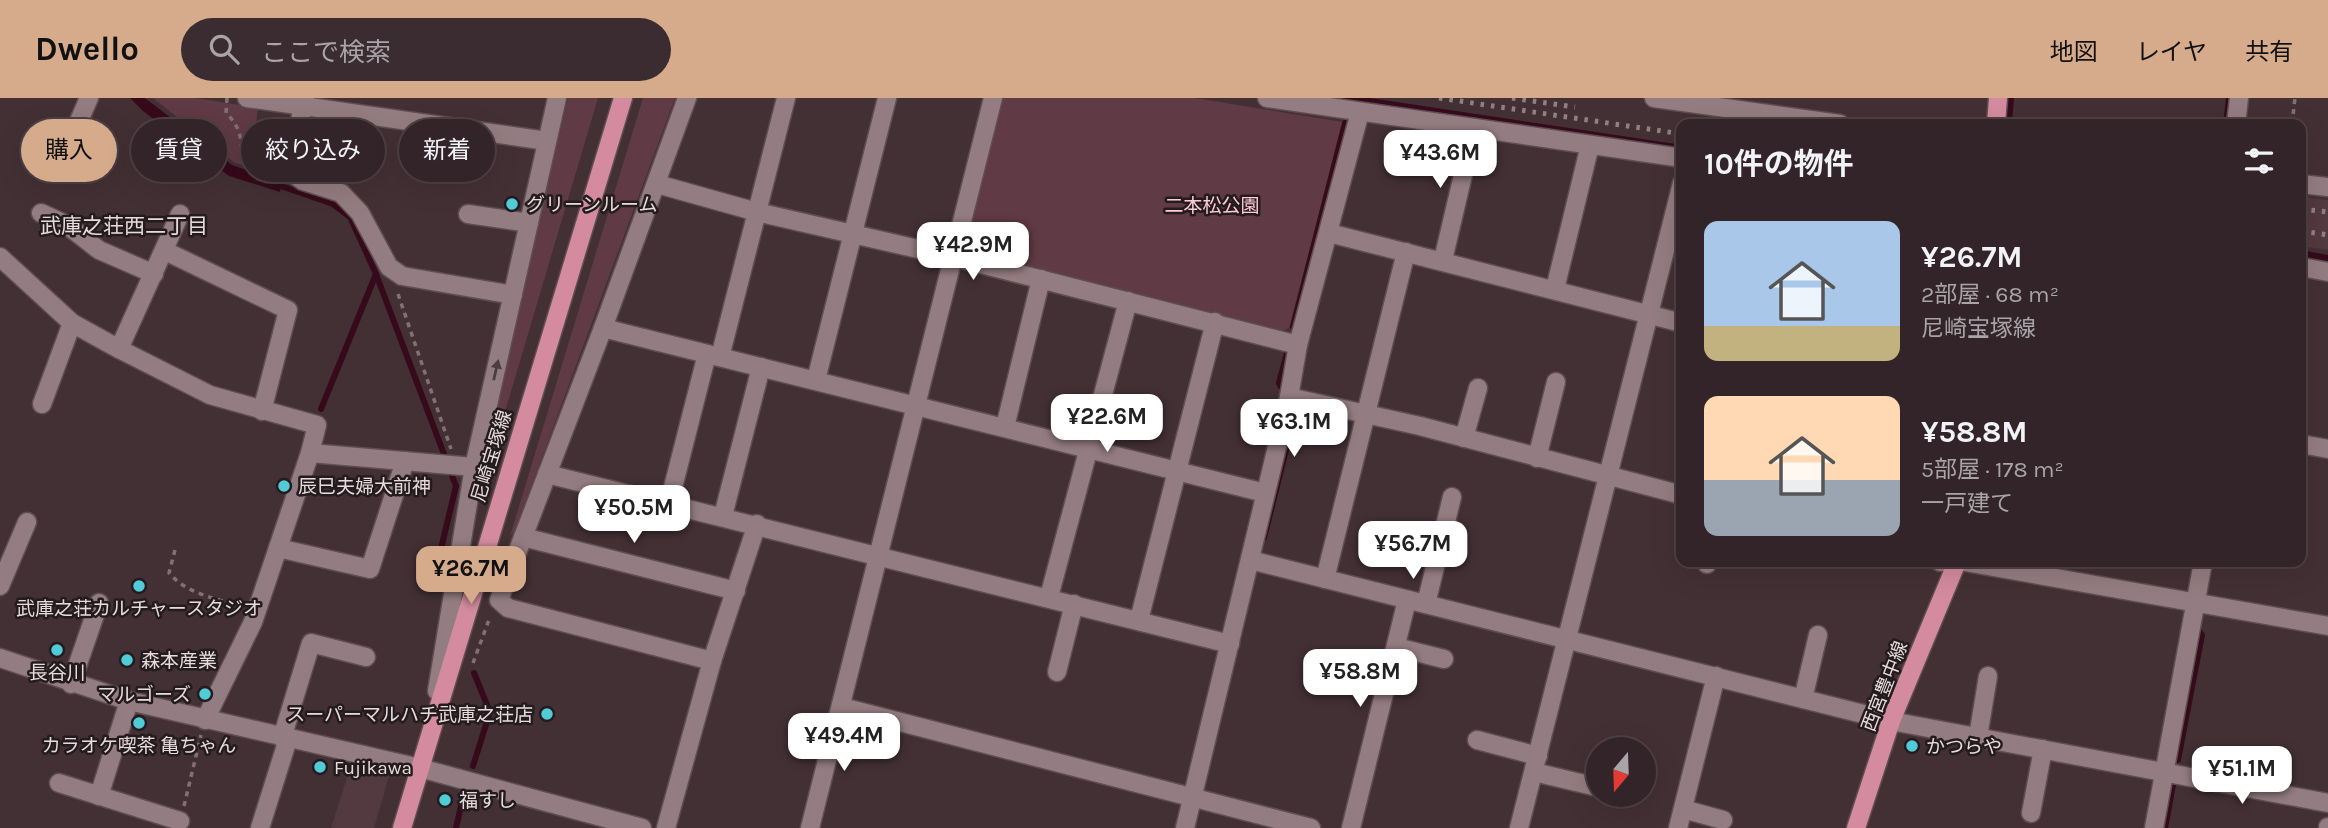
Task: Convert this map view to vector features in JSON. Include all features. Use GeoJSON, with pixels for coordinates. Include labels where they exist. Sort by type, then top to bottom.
{"type":"FeatureCollection","features":[{"type":"Feature","properties":{"kind":"main road","name":"尼崎宝塚線"},"geometry":{"type":"LineString","coordinates":[[402,828],[623,98]]}},
{"type":"Feature","properties":{"kind":"main road"},"geometry":{"type":"LineString","coordinates":[[1996,119],[1998,98]]}},
{"type":"Feature","properties":{"kind":"main road","name":"西宮豊中線"},"geometry":{"type":"LineString","coordinates":[[1856,828],[1891,721],[1955,567]]}},
{"type":"Feature","properties":{"kind":"street"},"geometry":{"type":"LineString","coordinates":[[80,119],[89,98]]}},
{"type":"Feature","properties":{"kind":"street"},"geometry":{"type":"LineString","coordinates":[[247,98],[304,102],[547,141]]}},
{"type":"Feature","properties":{"kind":"street"},"geometry":{"type":"LineString","coordinates":[[433,722],[458,465],[513,295],[557,98]]}},
{"type":"Feature","properties":{"kind":"street"},"geometry":{"type":"LineString","coordinates":[[687,98],[499,600],[508,608],[712,661]]}},
{"type":"Feature","properties":{"kind":"street"},"geometry":{"type":"LineString","coordinates":[[669,503],[757,212],[786,98]]}},
{"type":"Feature","properties":{"kind":"street"},"geometry":{"type":"LineString","coordinates":[[816,380],[887,98]]}},
{"type":"Feature","properties":{"kind":"street"},"geometry":{"type":"LineString","coordinates":[[810,828],[993,98]]}},
{"type":"Feature","properties":{"kind":"street"},"geometry":{"type":"LineString","coordinates":[[1267,98],[1676,157]]}},
{"type":"Feature","properties":{"kind":"street"},"geometry":{"type":"LineString","coordinates":[[1654,98],[1806,119]]}},
{"type":"Feature","properties":{"kind":"street"},"geometry":{"type":"LineString","coordinates":[[2237,119],[2239,98]]}},
{"type":"Feature","properties":{"kind":"street"},"geometry":{"type":"LineString","coordinates":[[1185,828],[1290,397],[1298,345],[1360,112]]}},
{"type":"Feature","properties":{"kind":"street"},"geometry":{"type":"LineString","coordinates":[[1443,260],[1474,128]]}},
{"type":"Feature","properties":{"kind":"street"},"geometry":{"type":"LineString","coordinates":[[1555,289],[1590,145]]}},
{"type":"Feature","properties":{"kind":"street"},"geometry":{"type":"LineString","coordinates":[[312,182],[341,193],[360,212],[388,267],[402,276],[513,295]]}},
{"type":"Feature","properties":{"kind":"street"},"geometry":{"type":"LineString","coordinates":[[657,184],[757,212],[953,257],[1298,345]]}},
{"type":"Feature","properties":{"kind":"street"},"geometry":{"type":"LineString","coordinates":[[2306,185],[2328,187]]}},
{"type":"Feature","properties":{"kind":"street"},"geometry":{"type":"LineString","coordinates":[[1519,828],[1676,207]]}},
{"type":"Feature","properties":{"kind":"street"},"geometry":{"type":"LineString","coordinates":[[41,213],[67,225],[99,250],[154,274]]}},
{"type":"Feature","properties":{"kind":"street"},"geometry":{"type":"LineString","coordinates":[[119,349],[180,214]]}},
{"type":"Feature","properties":{"kind":"street"},"geometry":{"type":"LineString","coordinates":[[468,214],[529,223]]}},
{"type":"Feature","properties":{"kind":"street"},"geometry":{"type":"LineString","coordinates":[[1329,233],[1676,322]]}},
{"type":"Feature","properties":{"kind":"street"},"geometry":{"type":"LineString","coordinates":[[165,251],[288,310],[262,411]]}},
{"type":"Feature","properties":{"kind":"street"},"geometry":{"type":"LineString","coordinates":[[1325,579],[1406,251]]}},
{"type":"Feature","properties":{"kind":"street"},"geometry":{"type":"LineString","coordinates":[[0,257],[72,323],[119,349],[209,394],[317,425],[257,611],[205,720]]}},
{"type":"Feature","properties":{"kind":"street"},"geometry":{"type":"LineString","coordinates":[[2306,268],[2328,272]]}},
{"type":"Feature","properties":{"kind":"street"},"geometry":{"type":"LineString","coordinates":[[1005,427],[1041,279]]}},
{"type":"Feature","properties":{"kind":"street"},"geometry":{"type":"LineString","coordinates":[[1049,597],[1128,301]]}},
{"type":"Feature","properties":{"kind":"street"},"geometry":{"type":"LineString","coordinates":[[42,404],[72,323]]}},
{"type":"Feature","properties":{"kind":"street"},"geometry":{"type":"LineString","coordinates":[[1139,620],[1215,323]]}},
{"type":"Feature","properties":{"kind":"street"},"geometry":{"type":"LineString","coordinates":[[603,328],[1089,447],[1265,494]]}},
{"type":"Feature","properties":{"kind":"street"},"geometry":{"type":"LineString","coordinates":[[723,516],[761,367]]}},
{"type":"Feature","properties":{"kind":"street"},"geometry":{"type":"LineString","coordinates":[[1537,458],[1556,382]]}},
{"type":"Feature","properties":{"kind":"street"},"geometry":{"type":"LineString","coordinates":[[1464,439],[1478,388]]}},
{"type":"Feature","properties":{"kind":"street"},"geometry":{"type":"LineString","coordinates":[[1290,397],[1676,493]]}},
{"type":"Feature","properties":{"kind":"street"},"geometry":{"type":"LineString","coordinates":[[2306,445],[2328,449]]}},
{"type":"Feature","properties":{"kind":"street"},"geometry":{"type":"LineString","coordinates":[[310,453],[458,465]]}},
{"type":"Feature","properties":{"kind":"street"},"geometry":{"type":"LineString","coordinates":[[278,548],[370,569],[405,461]]}},
{"type":"Feature","properties":{"kind":"street"},"geometry":{"type":"LineString","coordinates":[[547,474],[878,553],[1230,644]]}},
{"type":"Feature","properties":{"kind":"street"},"geometry":{"type":"LineString","coordinates":[[1426,604],[1452,496]]}},
{"type":"Feature","properties":{"kind":"street"},"geometry":{"type":"LineString","coordinates":[[0,586],[27,522]]}},
{"type":"Feature","properties":{"kind":"street"},"geometry":{"type":"LineString","coordinates":[[666,828],[712,661],[757,524]]}},
{"type":"Feature","properties":{"kind":"street"},"geometry":{"type":"LineString","coordinates":[[523,537],[736,590]]}},
{"type":"Feature","properties":{"kind":"street"},"geometry":{"type":"LineString","coordinates":[[1250,560],[1891,721],[2328,803]]}},
{"type":"Feature","properties":{"kind":"street"},"geometry":{"type":"LineString","coordinates":[[1994,567],[2328,626]]}},
{"type":"Feature","properties":{"kind":"street"},"geometry":{"type":"LineString","coordinates":[[2154,828],[2202,567]]}},
{"type":"Feature","properties":{"kind":"street"},"geometry":{"type":"LineString","coordinates":[[1351,828],[1407,600]]}},
{"type":"Feature","properties":{"kind":"street"},"geometry":{"type":"LineString","coordinates":[[71,684],[99,603]]}},
{"type":"Feature","properties":{"kind":"street"},"geometry":{"type":"LineString","coordinates":[[1057,671],[1074,604]]}},
{"type":"Feature","properties":{"kind":"street"},"geometry":{"type":"LineString","coordinates":[[1803,699],[1818,635]]}},
{"type":"Feature","properties":{"kind":"street"},"geometry":{"type":"LineString","coordinates":[[260,828],[311,643],[366,657]]}},
{"type":"Feature","properties":{"kind":"street"},"geometry":{"type":"LineString","coordinates":[[1396,647],[1444,659]]}},
{"type":"Feature","properties":{"kind":"street"},"geometry":{"type":"LineString","coordinates":[[0,658],[71,684],[129,701],[420,768],[606,823],[642,828]]}},
{"type":"Feature","properties":{"kind":"street"},"geometry":{"type":"LineString","coordinates":[[1678,828],[1716,676]]}},
{"type":"Feature","properties":{"kind":"street"},"geometry":{"type":"LineString","coordinates":[[1978,737],[1988,676]]}},
{"type":"Feature","properties":{"kind":"street"},"geometry":{"type":"LineString","coordinates":[[100,796],[129,701]]}},
{"type":"Feature","properties":{"kind":"street"},"geometry":{"type":"LineString","coordinates":[[842,707],[1311,828]]}},
{"type":"Feature","properties":{"kind":"street"},"geometry":{"type":"LineString","coordinates":[[1478,740],[1586,783]]}},
{"type":"Feature","properties":{"kind":"street"},"geometry":{"type":"LineString","coordinates":[[2031,813],[2043,749]]}},
{"type":"Feature","properties":{"kind":"street"},"geometry":{"type":"LineString","coordinates":[[59,783],[180,821]]}},
{"type":"Feature","properties":{"kind":"street"},"geometry":{"type":"LineString","coordinates":[[1683,809],[1723,820]]}},
{"type":"Feature","properties":{"kind":"path"},"geometry":{"type":"LineString","coordinates":[[227,98],[226,113],[238,125],[241,145]]}},
{"type":"Feature","properties":{"kind":"path"},"geometry":{"type":"LineString","coordinates":[[2293,119],[2295,98]]}},
{"type":"Feature","properties":{"kind":"path"},"geometry":{"type":"LineString","coordinates":[[388,267],[458,465]]}},
{"type":"Feature","properties":{"kind":"path"},"geometry":{"type":"LineString","coordinates":[[175,550],[169,573],[175,580],[191,591],[257,611]]}},
{"type":"Feature","properties":{"kind":"path"},"geometry":{"type":"LineString","coordinates":[[472,665],[499,600]]}},
{"type":"Feature","properties":{"kind":"path"},"geometry":{"type":"LineString","coordinates":[[180,821],[205,720]]}},
{"type":"Feature","properties":{"kind":"shaded area"},"geometry":{"type":"Polygon","coordinates":[[[130,98],[145,98],[172,119],[154,119],[130,98]]]}},
{"type":"Feature","properties":{"kind":"shaded area"},"geometry":{"type":"Polygon","coordinates":[[[227,161],[241,168],[241,180],[229,176],[227,161]]]}},
{"type":"Feature","properties":{"kind":"shaded area"},"geometry":{"type":"Polygon","coordinates":[[[248,182],[282,182],[280,192],[248,182]]]}},
{"type":"Feature","properties":{"kind":"shaded area"},"geometry":{"type":"Polygon","coordinates":[[[2306,198],[2328,200],[2328,250],[2306,247],[2306,198]]]}},
{"type":"Feature","properties":{"kind":"shaded area"},"geometry":{"type":"Polygon","coordinates":[[[351,765],[389,776],[374,828],[331,828],[351,765]]]}},
{"type":"Feature","properties":{"kind":"green space"},"geometry":{"type":"Polygon","coordinates":[[[153,98],[196,98],[258,108],[257,119],[241,119],[241,165],[227,157],[227,119],[179,119],[153,98]]]}},
{"type":"Feature","properties":{"kind":"green space"},"geometry":{"type":"Polygon","coordinates":[[[568,98],[598,98],[472,523],[482,466],[568,98]]]}},
{"type":"Feature","properties":{"kind":"green space"},"geometry":{"type":"Polygon","coordinates":[[[643,98],[675,98],[515,530],[510,536],[643,98]]]}},
{"type":"Feature","properties":{"kind":"green space","name":"二本松公園"},"geometry":{"type":"Polygon","coordinates":[[[1003,98],[1195,98],[1343,122],[1289,328],[1282,331],[974,252],[968,240],[1003,98]]]}},
{"type":"Feature","properties":{"kind":"waterway"},"geometry":{"type":"LineString","coordinates":[[1330,98],[1350,101]]}},
{"type":"Feature","properties":{"kind":"waterway"},"geometry":{"type":"LineString","coordinates":[[1350,98],[1676,147]]}},
{"type":"Feature","properties":{"kind":"waterway"},"geometry":{"type":"LineString","coordinates":[[2009,119],[2011,98]]}},
{"type":"Feature","properties":{"kind":"waterway"},"geometry":{"type":"LineString","coordinates":[[2227,119],[2229,98]]}},
{"type":"Feature","properties":{"kind":"waterway"},"geometry":{"type":"LineString","coordinates":[[1293,327],[1345,123]]}},
{"type":"Feature","properties":{"kind":"waterway"},"geometry":{"type":"LineString","coordinates":[[275,184],[333,204],[350,217],[376,274],[456,486],[434,578],[438,588]]}},
{"type":"Feature","properties":{"kind":"waterway"},"geometry":{"type":"LineString","coordinates":[[2306,254],[2328,258]]}},
{"type":"Feature","properties":{"kind":"waterway"},"geometry":{"type":"LineString","coordinates":[[321,409],[376,274]]}},
{"type":"Feature","properties":{"kind":"waterway"},"geometry":{"type":"LineString","coordinates":[[1281,387],[1279,383],[1287,353]]}},
{"type":"Feature","properties":{"kind":"waterway"},"geometry":{"type":"LineString","coordinates":[[1264,538],[1296,410]]}},
{"type":"Feature","properties":{"kind":"waterway"},"geometry":{"type":"LineString","coordinates":[[2178,760],[2202,635],[2196,627]]}},
{"type":"Feature","properties":{"kind":"waterway"},"geometry":{"type":"LineString","coordinates":[[473,766],[490,712],[474,673]]}},
{"type":"Feature","properties":{"kind":"waterway"},"geometry":{"type":"LineString","coordinates":[[2165,828],[2173,785]]}},
{"type":"Feature","properties":{"kind":"waterway"},"geometry":{"type":"LineString","coordinates":[[456,828],[464,793]]}},
{"type":"Feature","properties":{"kind":"railway"},"geometry":{"type":"LineString","coordinates":[[1439,98],[1676,133]]}},
{"type":"Feature","properties":{"kind":"railway"},"geometry":{"type":"LineString","coordinates":[[1512,98],[1575,107]]}},
{"type":"Feature","properties":{"kind":"railway"},"geometry":{"type":"LineString","coordinates":[[2306,210],[2328,212]]}},
{"type":"Feature","properties":{"kind":"railway"},"geometry":{"type":"LineString","coordinates":[[2306,232],[2328,235]]}},
{"type":"Feature","properties":{"kind":"place","name":"グリーンルーム"},"geometry":{"type":"Point","coordinates":[512,204]}},
{"type":"Feature","properties":{"kind":"place","name":"辰巳夫婦大前神"},"geometry":{"type":"Point","coordinates":[284,486]}},
{"type":"Feature","properties":{"kind":"place","name":"武庫之荘カルチャースタジオ"},"geometry":{"type":"Point","coordinates":[139,586]}},
{"type":"Feature","properties":{"kind":"place","name":"長谷川"},"geometry":{"type":"Point","coordinates":[57,650]}},
{"type":"Feature","properties":{"kind":"place","name":"森本産業"},"geometry":{"type":"Point","coordinates":[127,660]}},
{"type":"Feature","properties":{"kind":"place","name":"マルゴーズ"},"geometry":{"type":"Point","coordinates":[205,694]}},
{"type":"Feature","properties":{"kind":"place","name":"スーパーマルハチ武庫之荘店"},"geometry":{"type":"Point","coordinates":[547,714]}},
{"type":"Feature","properties":{"kind":"place","name":"カラオケ喫茶 亀ちゃん"},"geometry":{"type":"Point","coordinates":[139,723]}},
{"type":"Feature","properties":{"kind":"place","name":"かつらや"},"geometry":{"type":"Point","coordinates":[1912,746]}},
{"type":"Feature","properties":{"kind":"place","name":"Fujikawa"},"geometry":{"type":"Point","coordinates":[320,767]}},
{"type":"Feature","properties":{"kind":"place","name":"福すし"},"geometry":{"type":"Point","coordinates":[445,800]}},
{"type":"Feature","properties":{"kind":"district","name":"武庫之荘西二丁目"},"geometry":{"type":"Point","coordinates":[124,226]}}]}
